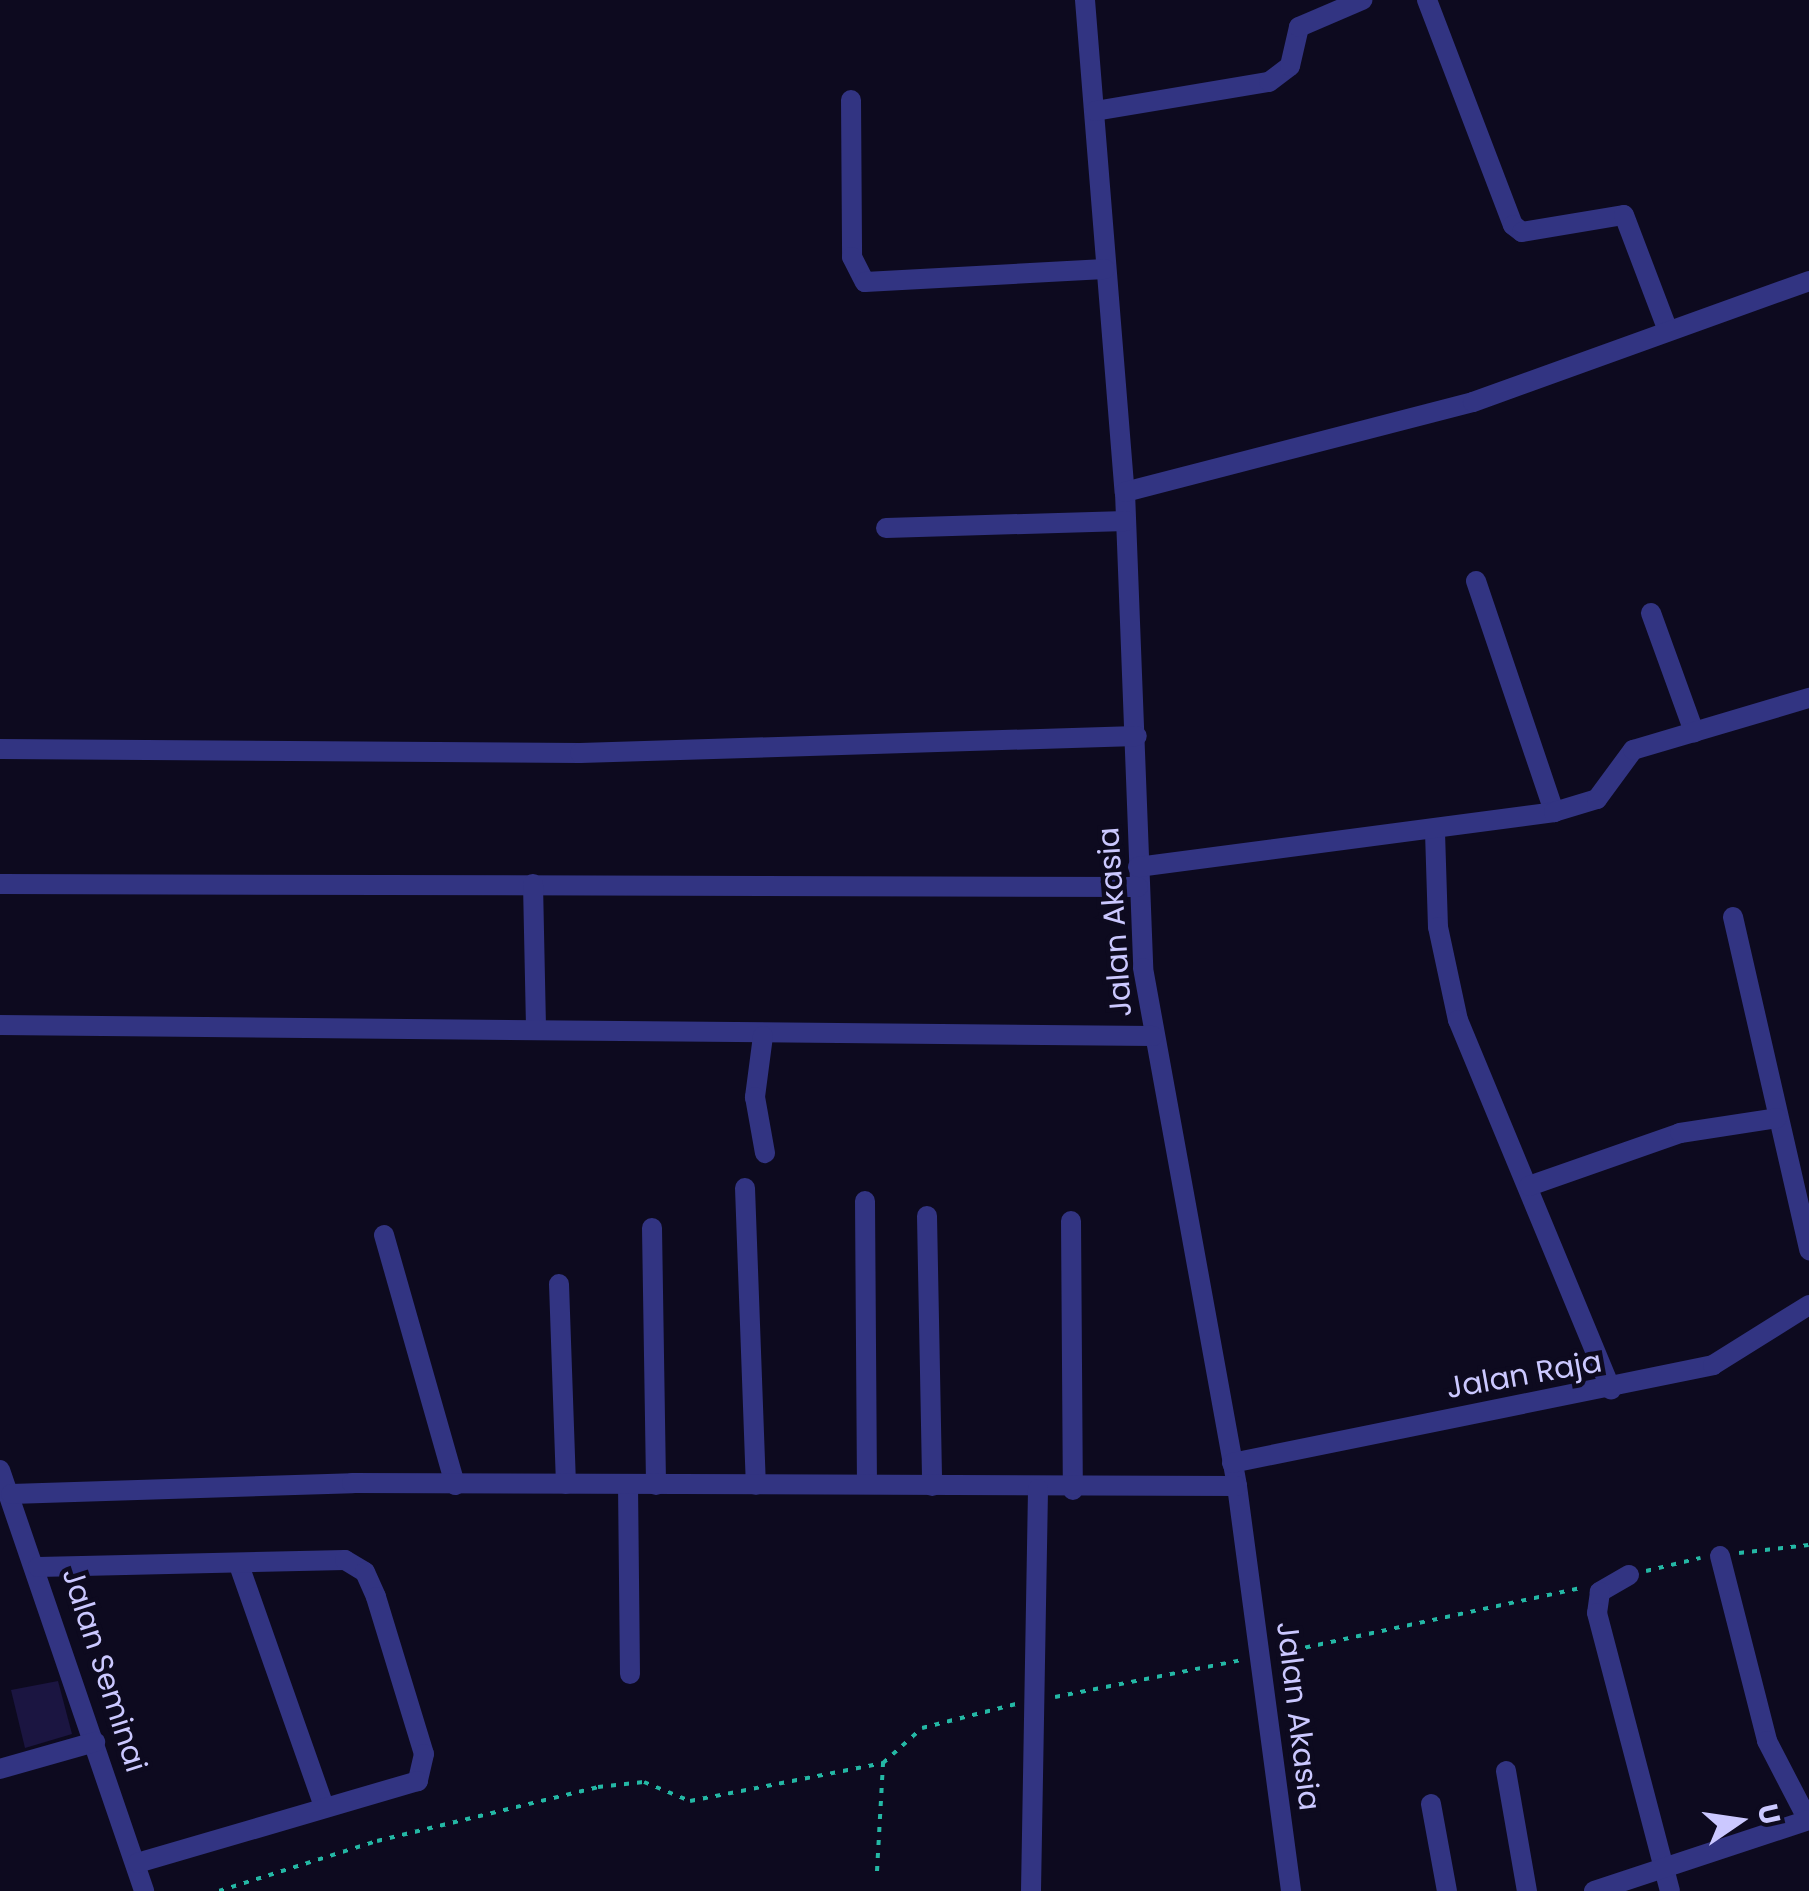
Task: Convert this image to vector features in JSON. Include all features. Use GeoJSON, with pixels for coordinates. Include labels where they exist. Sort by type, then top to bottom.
{"type":"FeatureCollection","features":[{"type":"Feature","properties":{"kind":"street","name":"Jalan Akasia"},"geometry":{"type":"LineString","coordinates":[[1085,0],[1125,492],[1137,736],[1138,877],[1153,1036],[1237,1486],[1290,1891]]}},
{"type":"Feature","properties":{"kind":"street"},"geometry":{"type":"LineString","coordinates":[[1094,111],[1268,82],[1290,66],[1299,27],[1362,0]]}},
{"type":"Feature","properties":{"kind":"street"},"geometry":{"type":"LineString","coordinates":[[1428,0],[1513,225],[1522,232],[1624,214],[1668,330]]}},
{"type":"Feature","properties":{"kind":"street"},"geometry":{"type":"LineString","coordinates":[[851,100],[852,257],[865,282],[1105,269]]}},
{"type":"Feature","properties":{"kind":"street"},"geometry":{"type":"LineString","coordinates":[[1125,492],[1474,402],[1809,281]]}},
{"type":"Feature","properties":{"kind":"street"},"geometry":{"type":"LineString","coordinates":[[886,528],[1126,521]]}},
{"type":"Feature","properties":{"kind":"street"},"geometry":{"type":"LineString","coordinates":[[1476,581],[1554,812]]}},
{"type":"Feature","properties":{"kind":"street"},"geometry":{"type":"LineString","coordinates":[[1651,613],[1694,732]]}},
{"type":"Feature","properties":{"kind":"street"},"geometry":{"type":"LineString","coordinates":[[0,884],[533,884],[1138,877],[1554,812],[1597,799],[1633,750],[1809,698]]}},
{"type":"Feature","properties":{"kind":"street"},"geometry":{"type":"LineString","coordinates":[[0,749],[580,753],[1137,736]]}},
{"type":"Feature","properties":{"kind":"street"},"geometry":{"type":"LineString","coordinates":[[1435,832],[1438,927],[1458,1020],[1611,1390]]}},
{"type":"Feature","properties":{"kind":"street"},"geometry":{"type":"LineString","coordinates":[[533,884],[536,1029]]}},
{"type":"Feature","properties":{"kind":"street"},"geometry":{"type":"LineString","coordinates":[[1733,917],[1809,1250]]}},
{"type":"Feature","properties":{"kind":"street"},"geometry":{"type":"LineString","coordinates":[[0,1025],[536,1029],[763,1036],[1153,1036]]}},
{"type":"Feature","properties":{"kind":"street"},"geometry":{"type":"LineString","coordinates":[[763,1036],[755,1098],[765,1153]]}},
{"type":"Feature","properties":{"kind":"street"},"geometry":{"type":"LineString","coordinates":[[1529,1186],[1680,1134],[1777,1118]]}},
{"type":"Feature","properties":{"kind":"street"},"geometry":{"type":"LineString","coordinates":[[745,1188],[756,1486]]}},
{"type":"Feature","properties":{"kind":"street"},"geometry":{"type":"LineString","coordinates":[[866,1201],[867,1484]]}},
{"type":"Feature","properties":{"kind":"street"},"geometry":{"type":"LineString","coordinates":[[927,1216],[932,1486]]}},
{"type":"Feature","properties":{"kind":"street"},"geometry":{"type":"LineString","coordinates":[[1072,1221],[1073,1490]]}},
{"type":"Feature","properties":{"kind":"street"},"geometry":{"type":"LineString","coordinates":[[652,1228],[656,1485]]}},
{"type":"Feature","properties":{"kind":"street"},"geometry":{"type":"LineString","coordinates":[[384,1235],[455,1484]]}},
{"type":"Feature","properties":{"kind":"street"},"geometry":{"type":"LineString","coordinates":[[559,1284],[566,1484]]}},
{"type":"Feature","properties":{"kind":"street","name":"Jalan Raja"},"geometry":{"type":"LineString","coordinates":[[1232,1463],[1611,1390],[1738,1354],[1809,1305]]}},
{"type":"Feature","properties":{"kind":"street"},"geometry":{"type":"LineString","coordinates":[[4,1479],[867,1484],[1073,1490],[1237,1486]]}},
{"type":"Feature","properties":{"kind":"street","name":"Jalan Seminai"},"geometry":{"type":"LineString","coordinates":[[4,1479],[38,1567],[138,1862],[144,1891]]}},
{"type":"Feature","properties":{"kind":"street"},"geometry":{"type":"LineString","coordinates":[[628,1484],[630,1674]]}},
{"type":"Feature","properties":{"kind":"street"},"geometry":{"type":"LineString","coordinates":[[1031,1891],[1029,1702],[1038,1488]]}},
{"type":"Feature","properties":{"kind":"street"},"geometry":{"type":"LineString","coordinates":[[1594,1891],[1667,1881],[1809,1820],[1767,1741],[1720,1556]]}},
{"type":"Feature","properties":{"kind":"street"},"geometry":{"type":"LineString","coordinates":[[38,1567],[345,1560],[366,1572],[376,1597],[425,1769],[418,1781],[138,1862]]}},
{"type":"Feature","properties":{"kind":"street"},"geometry":{"type":"LineString","coordinates":[[239,1565],[324,1806]]}},
{"type":"Feature","properties":{"kind":"street"},"geometry":{"type":"LineString","coordinates":[[1629,1575],[1600,1592],[1597,1613],[1667,1881]]}},
{"type":"Feature","properties":{"kind":"street"},"geometry":{"type":"LineString","coordinates":[[0,1770],[95,1742]]}},
{"type":"Feature","properties":{"kind":"street"},"geometry":{"type":"LineString","coordinates":[[1506,1771],[1527,1891]]}},
{"type":"Feature","properties":{"kind":"street"},"geometry":{"type":"LineString","coordinates":[[1432,1804],[1447,1891]]}},
{"type":"Feature","properties":{"kind":"path"},"geometry":{"type":"LineString","coordinates":[[220,1891],[377,1840],[598,1787],[644,1782],[690,1801],[882,1764],[922,1728],[1029,1702],[1720,1556],[1809,1544]]}},
{"type":"Feature","properties":{"kind":"path"},"geometry":{"type":"LineString","coordinates":[[877,1870],[882,1764]]}},
{"type":"Feature","properties":{"kind":"building"},"geometry":{"type":"Polygon","coordinates":[[[58,1681],[72,1734],[25,1748],[11,1690],[58,1681]]]}}]}
